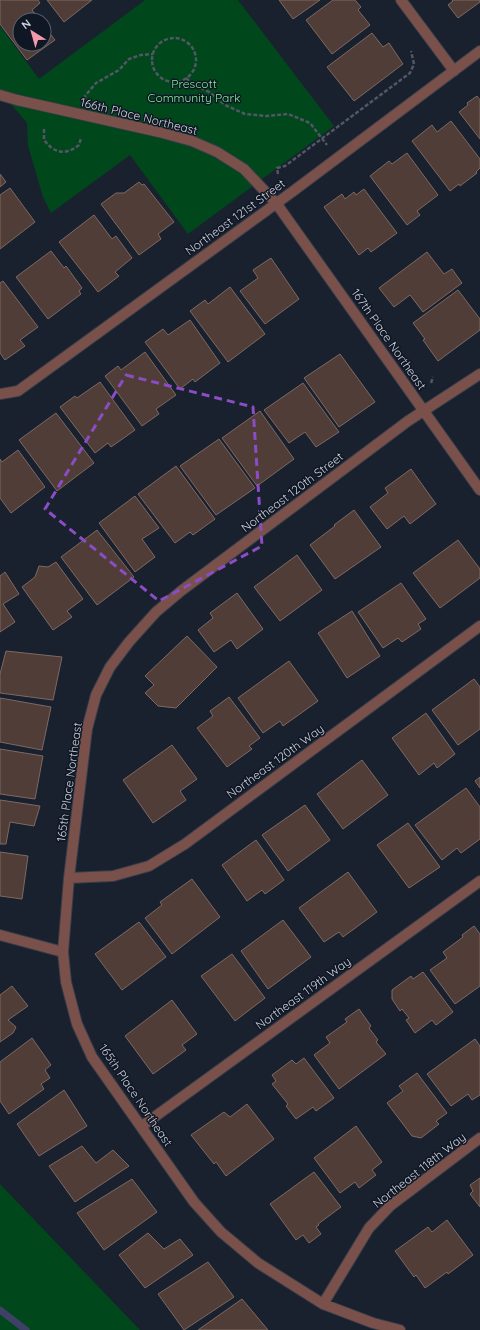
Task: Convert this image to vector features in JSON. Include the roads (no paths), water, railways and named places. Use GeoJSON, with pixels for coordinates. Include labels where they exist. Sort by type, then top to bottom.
{"type":"FeatureCollection","features":[{"type":"Feature","properties":{"kind":"street"},"geometry":{"type":"LineString","coordinates":[[401,0],[454,71]]}},
{"type":"Feature","properties":{"kind":"street","name":"Northeast 121st Street"},"geometry":{"type":"LineString","coordinates":[[0,394],[18,391],[276,203],[480,51]]}},
{"type":"Feature","properties":{"kind":"street","name":"166th Place Northeast"},"geometry":{"type":"LineString","coordinates":[[0,94],[16,100],[159,132],[192,141],[217,152],[244,170],[276,203]]}},
{"type":"Feature","properties":{"kind":"street","name":"167th Place Northeast"},"geometry":{"type":"LineString","coordinates":[[276,203],[480,490]]}},
{"type":"Feature","properties":{"kind":"street","name":"Northeast 120th Street"},"geometry":{"type":"LineString","coordinates":[[129,642],[156,612],[181,591],[424,411],[480,374]]}},
{"type":"Feature","properties":{"kind":"street","name":"Northeast 120th Way"},"geometry":{"type":"LineString","coordinates":[[69,878],[113,876],[150,866],[185,844],[480,626]]}},
{"type":"Feature","properties":{"kind":"street","name":"165th Place Northeast"},"geometry":{"type":"LineString","coordinates":[[129,642],[110,667],[96,695],[87,729],[69,878],[63,952],[66,982],[77,1024],[92,1057],[194,1202],[221,1232],[258,1263],[323,1304],[372,1323],[400,1330]]}},
{"type":"Feature","properties":{"kind":"street","name":"Northeast 119th Way"},"geometry":{"type":"LineString","coordinates":[[142,1126],[480,881]]}},
{"type":"Feature","properties":{"kind":"street"},"geometry":{"type":"LineString","coordinates":[[0,935],[63,952]]}},
{"type":"Feature","properties":{"kind":"street","name":"Northeast 118th Way"},"geometry":{"type":"LineString","coordinates":[[323,1304],[369,1228],[385,1211],[480,1138]]}},
{"type":"Feature","properties":{"kind":"waterway"},"geometry":{"type":"LineString","coordinates":[[0,1310],[26,1330]]}},
{"type":"Feature","properties":{"kind":"park label","name":"Prescott Community Park"},"geometry":{"type":"Point","coordinates":[194,90]}}]}
